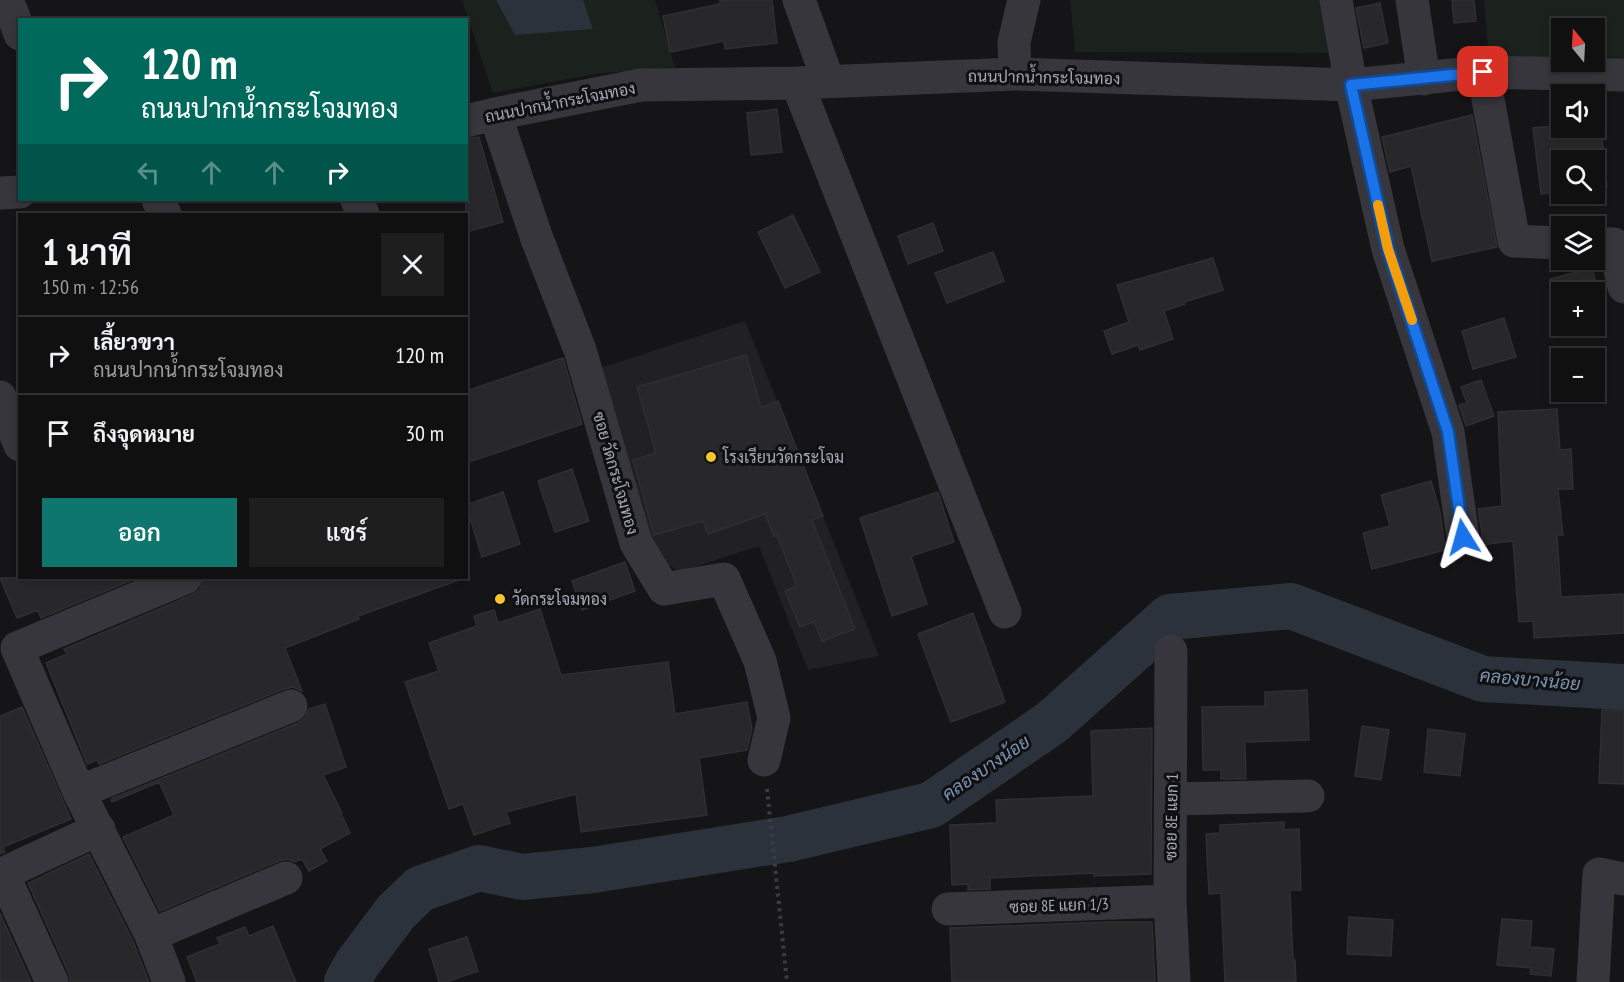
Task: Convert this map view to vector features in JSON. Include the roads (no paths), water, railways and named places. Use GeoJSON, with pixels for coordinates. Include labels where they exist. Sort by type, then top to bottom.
{"type":"FeatureCollection","features":[{"type":"Feature","properties":{"kind":"street"},"geometry":{"type":"LineString","coordinates":[[6,0],[18,28]]}},
{"type":"Feature","properties":{"kind":"street"},"geometry":{"type":"LineString","coordinates":[[799,0],[812,81],[1005,612]]}},
{"type":"Feature","properties":{"kind":"street"},"geometry":{"type":"LineString","coordinates":[[1015,74],[1014,42],[1024,0]]}},
{"type":"Feature","properties":{"kind":"street"},"geometry":{"type":"LineString","coordinates":[[1336,0],[1351,85],[1388,249],[1448,432],[1463,537]]}},
{"type":"Feature","properties":{"kind":"street"},"geometry":{"type":"LineString","coordinates":[[1412,0],[1424,79]]}},
{"type":"Feature","properties":{"kind":"street"},"geometry":{"type":"LineString","coordinates":[[1483,72],[1514,242],[1551,243]]}},
{"type":"Feature","properties":{"kind":"street","name":"ถนนปากน้ำกระโจมทอง"},"geometry":{"type":"LineString","coordinates":[[481,117],[641,85],[1015,74],[1351,85],[1483,72],[1624,75]]}},
{"type":"Feature","properties":{"kind":"street","name":"ซอย วัดกระโจมทอง"},"geometry":{"type":"LineString","coordinates":[[481,117],[536,236],[580,350],[636,543],[664,589],[724,579],[760,661],[774,718],[764,760]]}},
{"type":"Feature","properties":{"kind":"street"},"geometry":{"type":"LineString","coordinates":[[0,193],[18,192]]}},
{"type":"Feature","properties":{"kind":"street"},"geometry":{"type":"LineString","coordinates":[[1605,244],[1614,244],[1624,287]]}},
{"type":"Feature","properties":{"kind":"street"},"geometry":{"type":"LineString","coordinates":[[0,397],[18,440]]}},
{"type":"Feature","properties":{"kind":"street"},"geometry":{"type":"LineString","coordinates":[[169,982],[152,935],[80,792],[17,648],[184,579]]}},
{"type":"Feature","properties":{"kind":"street","name":"ซอย 8E แยก 1"},"geometry":{"type":"LineString","coordinates":[[1171,651],[1170,901],[1174,982]]}},
{"type":"Feature","properties":{"kind":"street"},"geometry":{"type":"LineString","coordinates":[[80,792],[291,706]]}},
{"type":"Feature","properties":{"kind":"street"},"geometry":{"type":"LineString","coordinates":[[1172,799],[1308,796]]}},
{"type":"Feature","properties":{"kind":"street"},"geometry":{"type":"LineString","coordinates":[[52,982],[1,874],[99,829]]}},
{"type":"Feature","properties":{"kind":"street"},"geometry":{"type":"LineString","coordinates":[[1593,982],[1599,874],[1624,879]]}},
{"type":"Feature","properties":{"kind":"street"},"geometry":{"type":"LineString","coordinates":[[152,935],[286,878]]}},
{"type":"Feature","properties":{"kind":"street","name":"ซอย 8E แยก 1/3"},"geometry":{"type":"LineString","coordinates":[[948,909],[1170,901]]}},
{"type":"Feature","properties":{"kind":"waterway","name":"คลองบางน้อย"},"geometry":{"type":"LineString","coordinates":[[347,982],[357,964],[396,912],[420,889],[479,868],[522,877],[593,870],[788,839],[931,805],[1051,723],[1170,617],[1291,606],[1483,679],[1624,687]]}},
{"type":"Feature","properties":{"kind":"place","name":"โรงเรียนวัดกระโจม"},"geometry":{"type":"Point","coordinates":[711,457]}},
{"type":"Feature","properties":{"kind":"place","name":"วัดกระโจมทอง"},"geometry":{"type":"Point","coordinates":[500,599]}}]}
